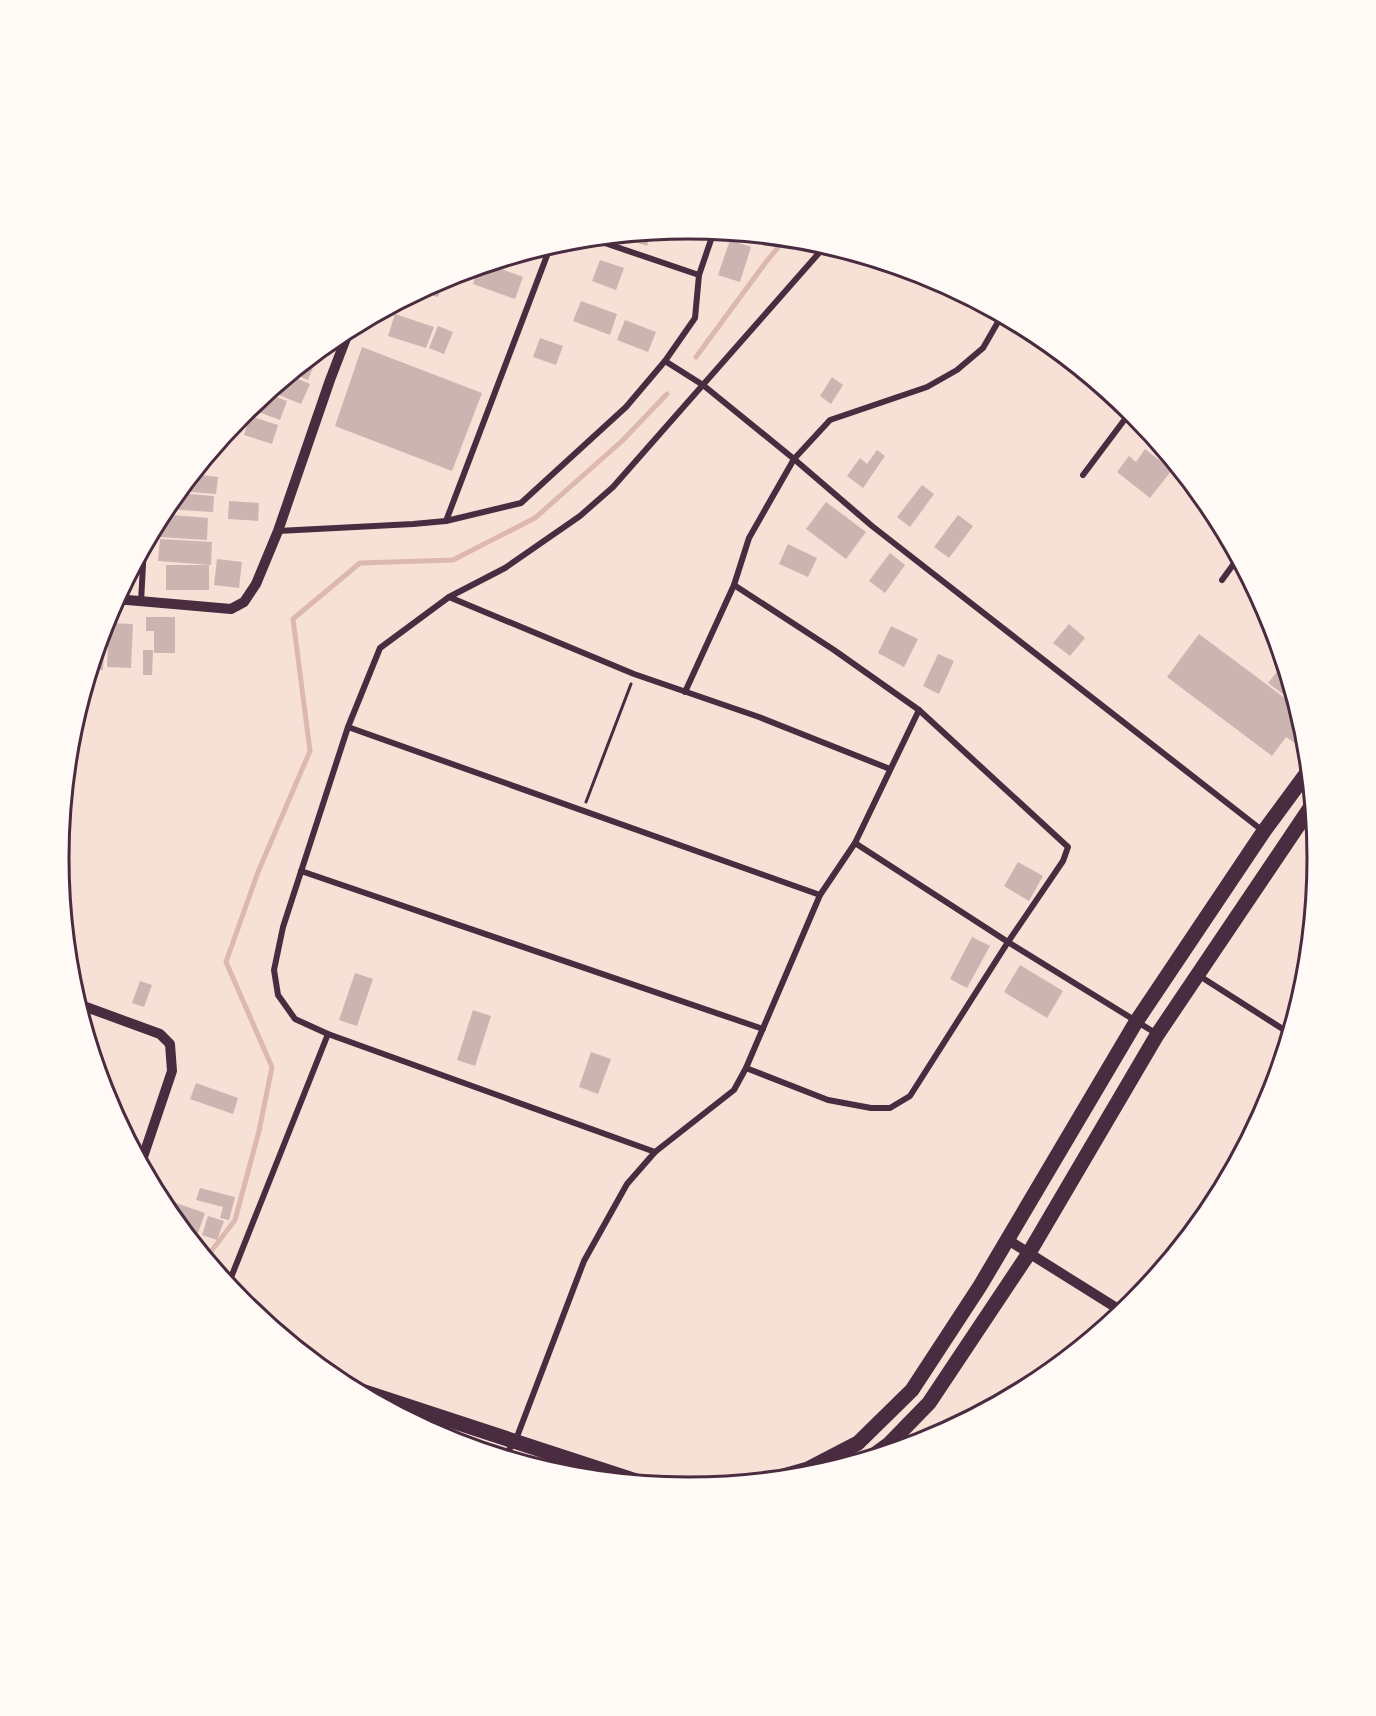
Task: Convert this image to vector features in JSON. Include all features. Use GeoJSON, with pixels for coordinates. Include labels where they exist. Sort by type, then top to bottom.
{"type":"FeatureCollection","features":[{"type":"Feature","properties":{"kind":"main road"},"geometry":{"type":"LineString","coordinates":[[820,1463],[858,1443],[912,1390],[1008,1240],[1136,1022],[1264,831],[1302,779]]}},
{"type":"Feature","properties":{"kind":"main road"},"geometry":{"type":"LineString","coordinates":[[890,1443],[929,1403],[1029,1252],[1157,1035],[1306,815]]}},
{"type":"Feature","properties":{"kind":"main road"},"geometry":{"type":"LineString","coordinates":[[391,1401],[608,1472]]}},
{"type":"Feature","properties":{"kind":"street"},"geometry":{"type":"LineString","coordinates":[[278,531],[446,521],[521,503],[626,407],[665,361],[695,318],[699,275],[711,240]]}},
{"type":"Feature","properties":{"kind":"street"},"geometry":{"type":"LineString","coordinates":[[608,244],[699,275]]}},
{"type":"Feature","properties":{"kind":"street"},"geometry":{"type":"LineString","coordinates":[[655,1152],[328,1034],[295,1019],[278,994],[274,970],[283,927],[348,727],[380,648],[448,597],[505,568],[580,516],[613,487],[819,253]]}},
{"type":"Feature","properties":{"kind":"street"},"geometry":{"type":"LineString","coordinates":[[446,521],[547,256]]}},
{"type":"Feature","properties":{"kind":"street"},"geometry":{"type":"LineString","coordinates":[[685,692],[734,585],[749,538],[794,459],[830,420],[927,387],[957,370],[983,348],[998,322]]}},
{"type":"Feature","properties":{"kind":"street"},"geometry":{"type":"LineString","coordinates":[[126,600],[231,609],[244,602],[256,584],[278,531],[344,343]]}},
{"type":"Feature","properties":{"kind":"street"},"geometry":{"type":"LineString","coordinates":[[665,361],[703,385],[872,526],[1264,831]]}},
{"type":"Feature","properties":{"kind":"street"},"geometry":{"type":"LineString","coordinates":[[1083,475],[1125,419]]}},
{"type":"Feature","properties":{"kind":"street"},"geometry":{"type":"LineString","coordinates":[[141,602],[143,565]]}},
{"type":"Feature","properties":{"kind":"street"},"geometry":{"type":"LineString","coordinates":[[1222,580],[1233,565]]}},
{"type":"Feature","properties":{"kind":"street"},"geometry":{"type":"LineString","coordinates":[[734,585],[834,650],[919,710],[1068,847],[1063,861],[909,1096],[890,1107],[871,1108],[828,1100],[746,1068]]}},
{"type":"Feature","properties":{"kind":"street"},"geometry":{"type":"LineString","coordinates":[[448,597],[634,674],[759,717],[890,769]]}},
{"type":"Feature","properties":{"kind":"street"},"geometry":{"type":"LineString","coordinates":[[509,1450],[515,1442],[584,1261],[627,1184],[655,1152],[734,1090],[746,1068],[820,895],[855,843],[919,710]]}},
{"type":"Feature","properties":{"kind":"street"},"geometry":{"type":"LineString","coordinates":[[348,727],[820,895]]}},
{"type":"Feature","properties":{"kind":"street"},"geometry":{"type":"LineString","coordinates":[[855,843],[1157,1035]]}},
{"type":"Feature","properties":{"kind":"street"},"geometry":{"type":"LineString","coordinates":[[302,871],[763,1029]]}},
{"type":"Feature","properties":{"kind":"street"},"geometry":{"type":"LineString","coordinates":[[1198,974],[1283,1029]]}},
{"type":"Feature","properties":{"kind":"street"},"geometry":{"type":"LineString","coordinates":[[88,1008],[160,1034],[170,1044],[171,1071],[144,1153]]}},
{"type":"Feature","properties":{"kind":"street"},"geometry":{"type":"LineString","coordinates":[[232,1276],[328,1034]]}},
{"type":"Feature","properties":{"kind":"street"},"geometry":{"type":"LineString","coordinates":[[1008,1240],[1114,1307]]}},
{"type":"Feature","properties":{"kind":"path"},"geometry":{"type":"LineString","coordinates":[[583,810],[634,674]]}},
{"type":"Feature","properties":{"kind":"building"},"geometry":{"type":"Polygon","coordinates":[[[649,240],[647,246],[636,241],[649,240]]]}},
{"type":"Feature","properties":{"kind":"building"},"geometry":{"type":"Polygon","coordinates":[[[730,240],[751,247],[740,282],[718,275],[730,240]]]}},
{"type":"Feature","properties":{"kind":"building"},"geometry":{"type":"Polygon","coordinates":[[[600,260],[624,268],[616,290],[592,281],[600,260]]]}},
{"type":"Feature","properties":{"kind":"building"},"geometry":{"type":"Polygon","coordinates":[[[500,269],[523,277],[515,299],[473,284],[475,277],[500,269]]]}},
{"type":"Feature","properties":{"kind":"building"},"geometry":{"type":"Polygon","coordinates":[[[581,301],[617,314],[610,335],[573,321],[581,301]]]}},
{"type":"Feature","properties":{"kind":"building"},"geometry":{"type":"Polygon","coordinates":[[[395,314],[434,327],[426,348],[388,336],[395,314]]]}},
{"type":"Feature","properties":{"kind":"building"},"geometry":{"type":"Polygon","coordinates":[[[625,320],[656,332],[648,352],[617,340],[625,320]]]}},
{"type":"Feature","properties":{"kind":"building"},"geometry":{"type":"Polygon","coordinates":[[[438,326],[453,332],[444,354],[429,348],[438,326]]]}},
{"type":"Feature","properties":{"kind":"building"},"geometry":{"type":"Polygon","coordinates":[[[540,338],[563,346],[556,365],[533,357],[540,338]]]}},
{"type":"Feature","properties":{"kind":"building"},"geometry":{"type":"Polygon","coordinates":[[[362,347],[482,393],[452,471],[335,426],[362,347]]]}},
{"type":"Feature","properties":{"kind":"building"},"geometry":{"type":"Polygon","coordinates":[[[314,365],[308,380],[300,377],[314,365]]]}},
{"type":"Feature","properties":{"kind":"building"},"geometry":{"type":"Polygon","coordinates":[[[832,377],[843,385],[831,404],[820,396],[832,377]]]}},
{"type":"Feature","properties":{"kind":"building"},"geometry":{"type":"Polygon","coordinates":[[[297,379],[310,384],[301,404],[278,395],[297,379]]]}},
{"type":"Feature","properties":{"kind":"building"},"geometry":{"type":"Polygon","coordinates":[[[276,397],[287,401],[280,420],[259,412],[276,397]]]}},
{"type":"Feature","properties":{"kind":"building"},"geometry":{"type":"Polygon","coordinates":[[[253,417],[278,425],[272,444],[244,435],[248,422],[253,417]]]}},
{"type":"Feature","properties":{"kind":"building"},"geometry":{"type":"Polygon","coordinates":[[[1145,449],[1171,471],[1150,498],[1117,472],[1129,456],[1136,462],[1145,449]]]}},
{"type":"Feature","properties":{"kind":"building"},"geometry":{"type":"Polygon","coordinates":[[[877,450],[885,456],[863,488],[847,476],[860,458],[867,464],[877,450]]]}},
{"type":"Feature","properties":{"kind":"building"},"geometry":{"type":"Polygon","coordinates":[[[202,475],[218,477],[216,494],[189,492],[202,475]]]}},
{"type":"Feature","properties":{"kind":"building"},"geometry":{"type":"Polygon","coordinates":[[[922,485],[934,494],[910,527],[897,517],[922,485]]]}},
{"type":"Feature","properties":{"kind":"building"},"geometry":{"type":"Polygon","coordinates":[[[188,494],[214,496],[213,512],[176,510],[188,494]]]}},
{"type":"Feature","properties":{"kind":"building"},"geometry":{"type":"Polygon","coordinates":[[[229,501],[259,503],[258,521],[228,519],[229,501]]]}},
{"type":"Feature","properties":{"kind":"building"},"geometry":{"type":"Polygon","coordinates":[[[826,502],[866,532],[846,559],[806,529],[826,502]]]}},
{"type":"Feature","properties":{"kind":"building"},"geometry":{"type":"Polygon","coordinates":[[[172,515],[208,518],[207,540],[159,537],[172,515]]]}},
{"type":"Feature","properties":{"kind":"building"},"geometry":{"type":"Polygon","coordinates":[[[958,515],[973,526],[949,558],[934,547],[958,515]]]}},
{"type":"Feature","properties":{"kind":"building"},"geometry":{"type":"Polygon","coordinates":[[[160,539],[212,542],[211,565],[158,561],[160,539]]]}},
{"type":"Feature","properties":{"kind":"building"},"geometry":{"type":"Polygon","coordinates":[[[788,544],[817,558],[808,577],[779,564],[788,544]]]}},
{"type":"Feature","properties":{"kind":"building"},"geometry":{"type":"Polygon","coordinates":[[[890,553],[905,565],[885,593],[869,581],[890,553]]]}},
{"type":"Feature","properties":{"kind":"building"},"geometry":{"type":"Polygon","coordinates":[[[217,559],[242,562],[239,588],[214,585],[217,559]]]}},
{"type":"Feature","properties":{"kind":"building"},"geometry":{"type":"Polygon","coordinates":[[[166,565],[209,565],[209,590],[166,590],[166,565]]]}},
{"type":"Feature","properties":{"kind":"building"},"geometry":{"type":"Polygon","coordinates":[[[146,617],[175,617],[175,653],[154,653],[154,631],[146,631],[146,617]]]}},
{"type":"Feature","properties":{"kind":"building"},"geometry":{"type":"Polygon","coordinates":[[[115,623],[133,624],[131,668],[107,667],[108,642],[115,623]]]}},
{"type":"Feature","properties":{"kind":"building"},"geometry":{"type":"Polygon","coordinates":[[[1069,624],[1085,638],[1070,656],[1053,643],[1069,624]]]}},
{"type":"Feature","properties":{"kind":"building"},"geometry":{"type":"Polygon","coordinates":[[[891,626],[918,639],[904,667],[878,653],[891,626]]]}},
{"type":"Feature","properties":{"kind":"building"},"geometry":{"type":"Polygon","coordinates":[[[1199,634],[1286,699],[1296,744],[1286,737],[1272,756],[1167,677],[1199,634]]]}},
{"type":"Feature","properties":{"kind":"building"},"geometry":{"type":"Polygon","coordinates":[[[143,650],[153,650],[152,675],[143,675],[143,650]]]}},
{"type":"Feature","properties":{"kind":"building"},"geometry":{"type":"Polygon","coordinates":[[[104,654],[103,670],[99,670],[104,654]]]}},
{"type":"Feature","properties":{"kind":"building"},"geometry":{"type":"Polygon","coordinates":[[[938,654],[954,661],[939,694],[923,686],[938,654]]]}},
{"type":"Feature","properties":{"kind":"building"},"geometry":{"type":"Polygon","coordinates":[[[1278,671],[1285,696],[1268,683],[1278,671]]]}},
{"type":"Feature","properties":{"kind":"building"},"geometry":{"type":"Polygon","coordinates":[[[1018,862],[1043,876],[1029,901],[1004,886],[1018,862]]]}},
{"type":"Feature","properties":{"kind":"building"},"geometry":{"type":"Polygon","coordinates":[[[972,937],[990,946],[967,988],[950,979],[972,937]]]}},
{"type":"Feature","properties":{"kind":"building"},"geometry":{"type":"Polygon","coordinates":[[[1020,965],[1063,991],[1047,1018],[1004,992],[1020,965]]]}},
{"type":"Feature","properties":{"kind":"building"},"geometry":{"type":"Polygon","coordinates":[[[355,973],[373,979],[357,1026],[339,1020],[355,973]]]}},
{"type":"Feature","properties":{"kind":"building"},"geometry":{"type":"Polygon","coordinates":[[[140,981],[152,985],[144,1007],[132,1003],[140,981]]]}},
{"type":"Feature","properties":{"kind":"building"},"geometry":{"type":"Polygon","coordinates":[[[473,1010],[491,1016],[475,1066],[457,1060],[473,1010]]]}},
{"type":"Feature","properties":{"kind":"building"},"geometry":{"type":"Polygon","coordinates":[[[591,1052],[611,1059],[598,1094],[579,1087],[591,1052]]]}},
{"type":"Feature","properties":{"kind":"building"},"geometry":{"type":"Polygon","coordinates":[[[196,1083],[238,1098],[233,1114],[190,1099],[196,1083]]]}},
{"type":"Feature","properties":{"kind":"building"},"geometry":{"type":"Polygon","coordinates":[[[200,1188],[235,1197],[229,1220],[220,1218],[223,1207],[196,1200],[200,1188]]]}},
{"type":"Feature","properties":{"kind":"building"},"geometry":{"type":"Polygon","coordinates":[[[173,1202],[205,1213],[198,1233],[195,1232],[173,1202]]]}},
{"type":"Feature","properties":{"kind":"building"},"geometry":{"type":"Polygon","coordinates":[[[208,1216],[224,1221],[217,1240],[202,1235],[208,1216]]]}},
{"type":"Feature","properties":{"kind":"waterway"},"geometry":{"type":"LineString","coordinates":[[696,357],[779,246]]}},
{"type":"Feature","properties":{"kind":"waterway"},"geometry":{"type":"LineString","coordinates":[[211,1252],[235,1220],[259,1131],[272,1067],[226,962],[258,872],[310,751],[293,619],[360,563],[453,560],[535,518],[622,441],[667,394]]}}]}
